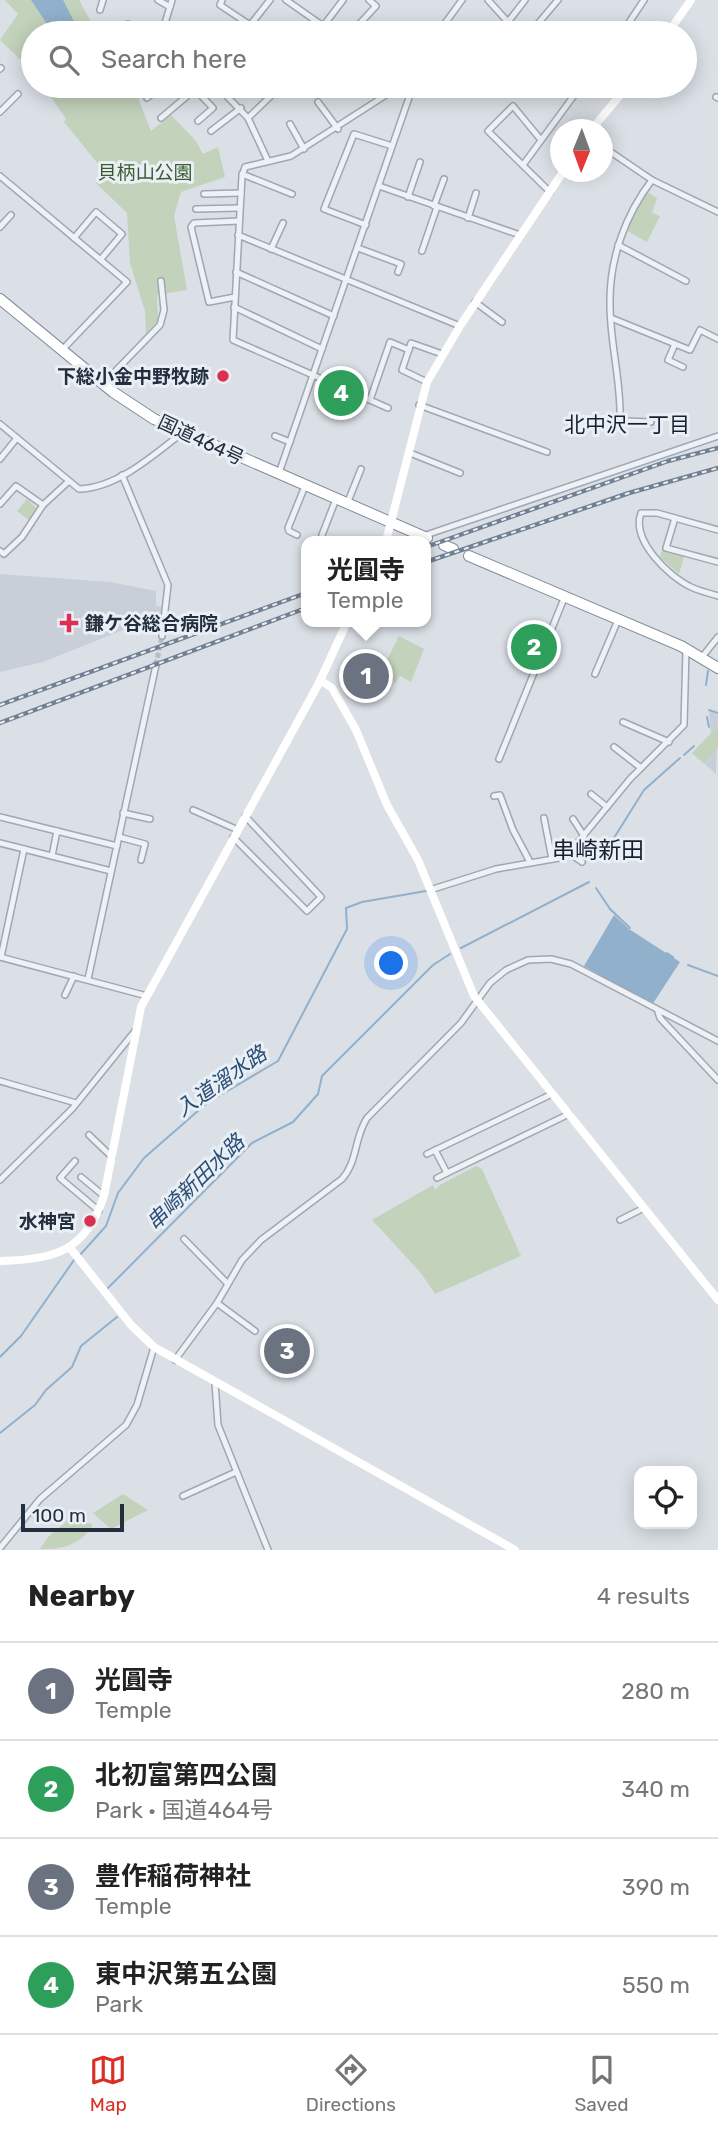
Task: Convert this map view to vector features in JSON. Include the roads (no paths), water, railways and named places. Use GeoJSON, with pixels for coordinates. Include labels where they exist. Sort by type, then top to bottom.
{"type":"FeatureCollection","features":[{"type":"Feature","properties":{"kind":"highway","name":"国道464号"},"geometry":{"type":"LineString","coordinates":[[0,299],[103,384],[143,412],[182,433],[423,536]]}},
{"type":"Feature","properties":{"kind":"highway"},"geometry":{"type":"LineString","coordinates":[[470,556],[686,649],[718,668]]}},
{"type":"Feature","properties":{"kind":"street"},"geometry":{"type":"LineString","coordinates":[[100,10],[103,0]]}},
{"type":"Feature","properties":{"kind":"street"},"geometry":{"type":"LineString","coordinates":[[158,0],[171,3],[166,21]]}},
{"type":"Feature","properties":{"kind":"street"},"geometry":{"type":"LineString","coordinates":[[222,0],[220,5],[244,21]]}},
{"type":"Feature","properties":{"kind":"street"},"geometry":{"type":"LineString","coordinates":[[253,21],[270,0]]}},
{"type":"Feature","properties":{"kind":"street"},"geometry":{"type":"LineString","coordinates":[[286,0],[316,21]]}},
{"type":"Feature","properties":{"kind":"street"},"geometry":{"type":"LineString","coordinates":[[327,21],[343,0]]}},
{"type":"Feature","properties":{"kind":"street"},"geometry":{"type":"LineString","coordinates":[[362,21],[376,6],[369,0]]}},
{"type":"Feature","properties":{"kind":"street"},"geometry":{"type":"LineString","coordinates":[[447,21],[462,0]]}},
{"type":"Feature","properties":{"kind":"street"},"geometry":{"type":"LineString","coordinates":[[488,0],[507,21]]}},
{"type":"Feature","properties":{"kind":"street"},"geometry":{"type":"LineString","coordinates":[[509,21],[525,0]]}},
{"type":"Feature","properties":{"kind":"street"},"geometry":{"type":"LineString","coordinates":[[540,21],[558,0]]}},
{"type":"Feature","properties":{"kind":"street"},"geometry":{"type":"LineString","coordinates":[[630,21],[644,0]]}},
{"type":"Feature","properties":{"kind":"street"},"geometry":{"type":"LineString","coordinates":[[676,21],[691,0]]}},
{"type":"Feature","properties":{"kind":"street"},"geometry":{"type":"LineString","coordinates":[[0,111],[18,94]]}},
{"type":"Feature","properties":{"kind":"street"},"geometry":{"type":"LineString","coordinates":[[161,118],[183,98]]}},
{"type":"Feature","properties":{"kind":"street"},"geometry":{"type":"LineString","coordinates":[[198,121],[213,108],[204,98]]}},
{"type":"Feature","properties":{"kind":"street"},"geometry":{"type":"LineString","coordinates":[[230,98],[248,118],[268,162]]}},
{"type":"Feature","properties":{"kind":"street"},"geometry":{"type":"LineString","coordinates":[[248,118],[270,98]]}},
{"type":"Feature","properties":{"kind":"street"},"geometry":{"type":"LineString","coordinates":[[383,98],[338,129],[291,156],[245,167],[240,193],[233,340],[388,408]]}},
{"type":"Feature","properties":{"kind":"street"},"geometry":{"type":"LineString","coordinates":[[278,475],[409,98]]}},
{"type":"Feature","properties":{"kind":"street"},"geometry":{"type":"LineString","coordinates":[[556,119],[572,98]]}},
{"type":"Feature","properties":{"kind":"street"},"geometry":{"type":"LineString","coordinates":[[600,119],[618,98]]}},
{"type":"Feature","properties":{"kind":"street"},"geometry":{"type":"LineString","coordinates":[[318,102],[338,129]]}},
{"type":"Feature","properties":{"kind":"street"},"geometry":{"type":"LineString","coordinates":[[541,139],[513,106],[488,131],[550,192]]}},
{"type":"Feature","properties":{"kind":"street"},"geometry":{"type":"LineString","coordinates":[[211,131],[241,108]]}},
{"type":"Feature","properties":{"kind":"street"},"geometry":{"type":"LineString","coordinates":[[290,124],[304,149]]}},
{"type":"Feature","properties":{"kind":"street"},"geometry":{"type":"LineString","coordinates":[[523,165],[550,127]]}},
{"type":"Feature","properties":{"kind":"street"},"geometry":{"type":"LineString","coordinates":[[366,225],[324,209],[354,134],[392,146]]}},
{"type":"Feature","properties":{"kind":"street"},"geometry":{"type":"LineString","coordinates":[[613,153],[652,180],[718,212]]}},
{"type":"Feature","properties":{"kind":"street"},"geometry":{"type":"LineString","coordinates":[[408,197],[420,162]]}},
{"type":"Feature","properties":{"kind":"street"},"geometry":{"type":"LineString","coordinates":[[242,174],[292,194]]}},
{"type":"Feature","properties":{"kind":"street"},"geometry":{"type":"LineString","coordinates":[[0,176],[127,282],[62,350]]}},
{"type":"Feature","properties":{"kind":"street"},"geometry":{"type":"LineString","coordinates":[[422,251],[444,179]]}},
{"type":"Feature","properties":{"kind":"street"},"geometry":{"type":"LineString","coordinates":[[651,422],[624,421],[620,418],[621,396],[609,303],[618,245],[626,219],[652,180]]}},
{"type":"Feature","properties":{"kind":"street"},"geometry":{"type":"LineString","coordinates":[[388,536],[427,382],[475,302],[556,182]]}},
{"type":"Feature","properties":{"kind":"street"},"geometry":{"type":"LineString","coordinates":[[379,187],[520,235]]}},
{"type":"Feature","properties":{"kind":"street"},"geometry":{"type":"LineString","coordinates":[[204,194],[240,193]]}},
{"type":"Feature","properties":{"kind":"street"},"geometry":{"type":"LineString","coordinates":[[468,218],[476,194]]}},
{"type":"Feature","properties":{"kind":"street"},"geometry":{"type":"LineString","coordinates":[[195,209],[239,208]]}},
{"type":"Feature","properties":{"kind":"street"},"geometry":{"type":"LineString","coordinates":[[75,238],[96,212],[122,234],[101,259]]}},
{"type":"Feature","properties":{"kind":"street"},"geometry":{"type":"LineString","coordinates":[[0,227],[10,215]]}},
{"type":"Feature","properties":{"kind":"street"},"geometry":{"type":"LineString","coordinates":[[235,297],[209,302],[191,227],[194,223],[239,221]]}},
{"type":"Feature","properties":{"kind":"street"},"geometry":{"type":"LineString","coordinates":[[271,249],[283,223]]}},
{"type":"Feature","properties":{"kind":"street"},"geometry":{"type":"LineString","coordinates":[[238,235],[460,326]]}},
{"type":"Feature","properties":{"kind":"street"},"geometry":{"type":"LineString","coordinates":[[618,245],[686,281]]}},
{"type":"Feature","properties":{"kind":"street"},"geometry":{"type":"LineString","coordinates":[[358,248],[401,264],[398,272]]}},
{"type":"Feature","properties":{"kind":"street"},"geometry":{"type":"LineString","coordinates":[[236,272],[334,316]]}},
{"type":"Feature","properties":{"kind":"street"},"geometry":{"type":"LineString","coordinates":[[103,384],[160,326],[164,310],[161,281]]}},
{"type":"Feature","properties":{"kind":"street"},"geometry":{"type":"LineString","coordinates":[[475,302],[502,322]]}},
{"type":"Feature","properties":{"kind":"street"},"geometry":{"type":"LineString","coordinates":[[234,307],[322,349]]}},
{"type":"Feature","properties":{"kind":"street"},"geometry":{"type":"LineString","coordinates":[[611,318],[690,350],[700,330],[718,339]]}},
{"type":"Feature","properties":{"kind":"street"},"geometry":{"type":"LineString","coordinates":[[370,400],[390,342],[409,349]]}},
{"type":"Feature","properties":{"kind":"street"},"geometry":{"type":"LineString","coordinates":[[427,382],[402,370],[411,343],[442,355]]}},
{"type":"Feature","properties":{"kind":"street"},"geometry":{"type":"LineString","coordinates":[[675,344],[668,360],[683,366]]}},
{"type":"Feature","properties":{"kind":"street"},"geometry":{"type":"LineString","coordinates":[[419,405],[547,452]]}},
{"type":"Feature","properties":{"kind":"street"},"geometry":{"type":"LineString","coordinates":[[1,427],[69,481],[85,489],[122,475],[182,433]]}},
{"type":"Feature","properties":{"kind":"street"},"geometry":{"type":"LineString","coordinates":[[275,436],[290,442]]}},
{"type":"Feature","properties":{"kind":"street"},"geometry":{"type":"LineString","coordinates":[[428,536],[718,436]]}},
{"type":"Feature","properties":{"kind":"street"},"geometry":{"type":"LineString","coordinates":[[0,459],[17,438]]}},
{"type":"Feature","properties":{"kind":"street"},"geometry":{"type":"LineString","coordinates":[[410,453],[460,473]]}},
{"type":"Feature","properties":{"kind":"street"},"geometry":{"type":"LineString","coordinates":[[346,504],[362,469]]}},
{"type":"Feature","properties":{"kind":"street"},"geometry":{"type":"LineString","coordinates":[[122,475],[169,586],[162,636]]}},
{"type":"Feature","properties":{"kind":"street"},"geometry":{"type":"LineString","coordinates":[[0,551],[4,554],[22,537],[43,505],[69,481]]}},
{"type":"Feature","properties":{"kind":"street"},"geometry":{"type":"LineString","coordinates":[[0,504],[16,486],[43,505]]}},
{"type":"Feature","properties":{"kind":"street"},"geometry":{"type":"LineString","coordinates":[[297,535],[288,528],[305,486]]}},
{"type":"Feature","properties":{"kind":"street"},"geometry":{"type":"LineString","coordinates":[[322,535],[336,499]]}},
{"type":"Feature","properties":{"kind":"street"},"geometry":{"type":"LineString","coordinates":[[718,530],[657,513],[641,513],[638,521],[643,544],[690,587],[718,596]]}},
{"type":"Feature","properties":{"kind":"street"},"geometry":{"type":"LineString","coordinates":[[675,518],[666,548],[718,562]]}},
{"type":"Feature","properties":{"kind":"street"},"geometry":{"type":"LineString","coordinates":[[499,759],[565,596]]}},
{"type":"Feature","properties":{"kind":"street"},"geometry":{"type":"LineString","coordinates":[[595,674],[618,620]]}},
{"type":"Feature","properties":{"kind":"street"},"geometry":{"type":"LineString","coordinates":[[0,1261],[36,1258],[71,1249],[92,1226],[104,1196],[141,1007],[320,680],[345,627]]}},
{"type":"Feature","properties":{"kind":"street"},"geometry":{"type":"LineString","coordinates":[[702,657],[718,637]]}},
{"type":"Feature","properties":{"kind":"street"},"geometry":{"type":"LineString","coordinates":[[429,890],[496,869],[552,859],[569,853],[641,768],[682,729],[685,720],[686,649]]}},
{"type":"Feature","properties":{"kind":"street"},"geometry":{"type":"LineString","coordinates":[[88,979],[156,665]]}},
{"type":"Feature","properties":{"kind":"street"},"geometry":{"type":"LineString","coordinates":[[320,680],[332,688],[341,701],[383,798],[418,860],[462,971],[477,1001],[718,1300]]}},
{"type":"Feature","properties":{"kind":"street"},"geometry":{"type":"LineString","coordinates":[[622,722],[669,741]]}},
{"type":"Feature","properties":{"kind":"street"},"geometry":{"type":"LineString","coordinates":[[614,747],[641,768]]}},
{"type":"Feature","properties":{"kind":"street"},"geometry":{"type":"LineString","coordinates":[[591,794],[607,807]]}},
{"type":"Feature","properties":{"kind":"street"},"geometry":{"type":"LineString","coordinates":[[494,796],[500,795],[513,830],[530,862]]}},
{"type":"Feature","properties":{"kind":"street"},"geometry":{"type":"LineString","coordinates":[[193,810],[236,834],[307,911],[321,897],[245,816]]}},
{"type":"Feature","properties":{"kind":"street"},"geometry":{"type":"LineString","coordinates":[[124,813],[150,819]]}},
{"type":"Feature","properties":{"kind":"street"},"geometry":{"type":"LineString","coordinates":[[0,817],[117,846]]}},
{"type":"Feature","properties":{"kind":"street"},"geometry":{"type":"LineString","coordinates":[[544,818],[552,859]]}},
{"type":"Feature","properties":{"kind":"street"},"geometry":{"type":"LineString","coordinates":[[573,819],[584,836]]}},
{"type":"Feature","properties":{"kind":"street"},"geometry":{"type":"LineString","coordinates":[[52,856],[57,831]]}},
{"type":"Feature","properties":{"kind":"street"},"geometry":{"type":"LineString","coordinates":[[118,837],[145,844],[141,860]]}},
{"type":"Feature","properties":{"kind":"street"},"geometry":{"type":"LineString","coordinates":[[0,843],[111,872]]}},
{"type":"Feature","properties":{"kind":"street"},"geometry":{"type":"LineString","coordinates":[[24,849],[0,957],[147,996]]}},
{"type":"Feature","properties":{"kind":"street"},"geometry":{"type":"LineString","coordinates":[[569,853],[582,862]]}},
{"type":"Feature","properties":{"kind":"street"},"geometry":{"type":"LineString","coordinates":[[174,1360],[217,1303],[242,1260],[261,1240],[342,1179],[352,1167],[358,1135],[367,1118],[461,1023],[490,983],[518,963],[551,959],[570,964],[718,1041]]}},
{"type":"Feature","properties":{"kind":"street"},"geometry":{"type":"LineString","coordinates":[[65,995],[74,976]]}},
{"type":"Feature","properties":{"kind":"street"},"geometry":{"type":"LineString","coordinates":[[659,1012],[660,1018],[718,1080]]}},
{"type":"Feature","properties":{"kind":"street"},"geometry":{"type":"LineString","coordinates":[[0,1181],[76,1103],[138,1029]]}},
{"type":"Feature","properties":{"kind":"street"},"geometry":{"type":"LineString","coordinates":[[0,1081],[76,1103]]}},
{"type":"Feature","properties":{"kind":"street"},"geometry":{"type":"LineString","coordinates":[[427,1154],[552,1094]]}},
{"type":"Feature","properties":{"kind":"street"},"geometry":{"type":"LineString","coordinates":[[437,1178],[569,1114]]}},
{"type":"Feature","properties":{"kind":"street"},"geometry":{"type":"LineString","coordinates":[[89,1135],[112,1157]]}},
{"type":"Feature","properties":{"kind":"street"},"geometry":{"type":"LineString","coordinates":[[435,1150],[447,1173]]}},
{"type":"Feature","properties":{"kind":"street"},"geometry":{"type":"LineString","coordinates":[[75,1161],[60,1178],[99,1211]]}},
{"type":"Feature","properties":{"kind":"street"},"geometry":{"type":"LineString","coordinates":[[81,1177],[104,1196]]}},
{"type":"Feature","properties":{"kind":"street"},"geometry":{"type":"LineString","coordinates":[[620,1220],[644,1208]]}},
{"type":"Feature","properties":{"kind":"street"},"geometry":{"type":"LineString","coordinates":[[184,1238],[228,1283]]}},
{"type":"Feature","properties":{"kind":"street"},"geometry":{"type":"LineString","coordinates":[[71,1249],[131,1325],[154,1347],[515,1550]]}},
{"type":"Feature","properties":{"kind":"street"},"geometry":{"type":"LineString","coordinates":[[217,1303],[255,1331]]}},
{"type":"Feature","properties":{"kind":"street"},"geometry":{"type":"LineString","coordinates":[[0,1548],[40,1499],[126,1425],[137,1405],[154,1347]]}},
{"type":"Feature","properties":{"kind":"street"},"geometry":{"type":"LineString","coordinates":[[215,1383],[218,1424],[268,1550]]}},
{"type":"Feature","properties":{"kind":"street"},"geometry":{"type":"LineString","coordinates":[[183,1496],[236,1472]]}},
{"type":"Feature","properties":{"kind":"water"},"geometry":{"type":"Polygon","coordinates":[[[31,0],[63,0],[74,21],[45,21],[31,0]]]}},
{"type":"Feature","properties":{"kind":"water"},"geometry":{"type":"Polygon","coordinates":[[[614,915],[629,929],[680,962],[652,1005],[584,966],[614,915]]]}},
{"type":"Feature","properties":{"kind":"waterway"},"geometry":{"type":"LineString","coordinates":[[706,685],[708,671]]}},
{"type":"Feature","properties":{"kind":"waterway"},"geometry":{"type":"LineString","coordinates":[[709,710],[718,713]]}},
{"type":"Feature","properties":{"kind":"waterway"},"geometry":{"type":"LineString","coordinates":[[707,717],[709,727]]}},
{"type":"Feature","properties":{"kind":"waterway"},"geometry":{"type":"LineString","coordinates":[[684,755],[694,746]]}},
{"type":"Feature","properties":{"kind":"waterway"},"geometry":{"type":"LineString","coordinates":[[607,849],[644,790],[680,758]]}},
{"type":"Feature","properties":{"kind":"waterway","name":"串崎新田水路"},"geometry":{"type":"LineString","coordinates":[[461,948],[589,882]]}},
{"type":"Feature","properties":{"kind":"waterway","name":"串崎新田水路"},"geometry":{"type":"LineString","coordinates":[[596,888],[610,909],[630,928]]}},
{"type":"Feature","properties":{"kind":"waterway","name":"入道溜水路"},"geometry":{"type":"LineString","coordinates":[[80,1255],[106,1226],[118,1193],[144,1158],[207,1103],[278,1061],[347,929],[346,908],[362,902],[426,891]]}},
{"type":"Feature","properties":{"kind":"waterway","name":"串崎新田水路"},"geometry":{"type":"LineString","coordinates":[[667,953],[673,957]]}},
{"type":"Feature","properties":{"kind":"waterway","name":"串崎新田水路"},"geometry":{"type":"LineString","coordinates":[[108,1288],[252,1143],[293,1122],[318,1094],[322,1076],[433,965],[450,954]]}},
{"type":"Feature","properties":{"kind":"waterway","name":"串崎新田水路"},"geometry":{"type":"LineString","coordinates":[[688,965],[718,976]]}},
{"type":"Feature","properties":{"kind":"waterway","name":"入道溜水路"},"geometry":{"type":"LineString","coordinates":[[0,1357],[21,1336],[74,1260]]}},
{"type":"Feature","properties":{"kind":"waterway"},"geometry":{"type":"LineString","coordinates":[[0,1433],[35,1405],[46,1390],[72,1367],[81,1346],[117,1317]]}},
{"type":"Feature","properties":{"kind":"tunnel"},"geometry":{"type":"LineString","coordinates":[[156,665],[162,636]]}},
{"type":"Feature","properties":{"kind":"railway"},"geometry":{"type":"LineString","coordinates":[[431,545],[668,461],[718,448]]}},
{"type":"Feature","properties":{"kind":"railway"},"geometry":{"type":"LineString","coordinates":[[431,560],[629,493],[718,468]]}},
{"type":"Feature","properties":{"kind":"railway"},"geometry":{"type":"LineString","coordinates":[[0,705],[301,595]]}},
{"type":"Feature","properties":{"kind":"railway"},"geometry":{"type":"LineString","coordinates":[[0,723],[301,610]]}},
{"type":"Feature","properties":{"kind":"place","name":"下総小金中野牧跡"},"geometry":{"type":"Point","coordinates":[223,376]}},
{"type":"Feature","properties":{"kind":"place","name":"東中沢第五公園"},"geometry":{"type":"Point","coordinates":[341,393]}},
{"type":"Feature","properties":{"kind":"place","name":"鎌ケ谷総合病院"},"geometry":{"type":"Point","coordinates":[69,623]}},
{"type":"Feature","properties":{"kind":"place","name":"北初富第四公園"},"geometry":{"type":"Point","coordinates":[534,647]}},
{"type":"Feature","properties":{"kind":"place","name":"光圓寺"},"geometry":{"type":"Point","coordinates":[366,676]}},
{"type":"Feature","properties":{"kind":"place","name":"水神宮"},"geometry":{"type":"Point","coordinates":[90,1221]}},
{"type":"Feature","properties":{"kind":"place","name":"豊作稲荷神社"},"geometry":{"type":"Point","coordinates":[287,1351]}},
{"type":"Feature","properties":{"kind":"district","name":"北中沢一丁目"},"geometry":{"type":"Point","coordinates":[627,424]}},
{"type":"Feature","properties":{"kind":"district","name":"串崎新田"},"geometry":{"type":"Point","coordinates":[598,850]}},
{"type":"Feature","properties":{"kind":"park label","name":"貝柄山公園"},"geometry":{"type":"Point","coordinates":[145,172]}}]}
